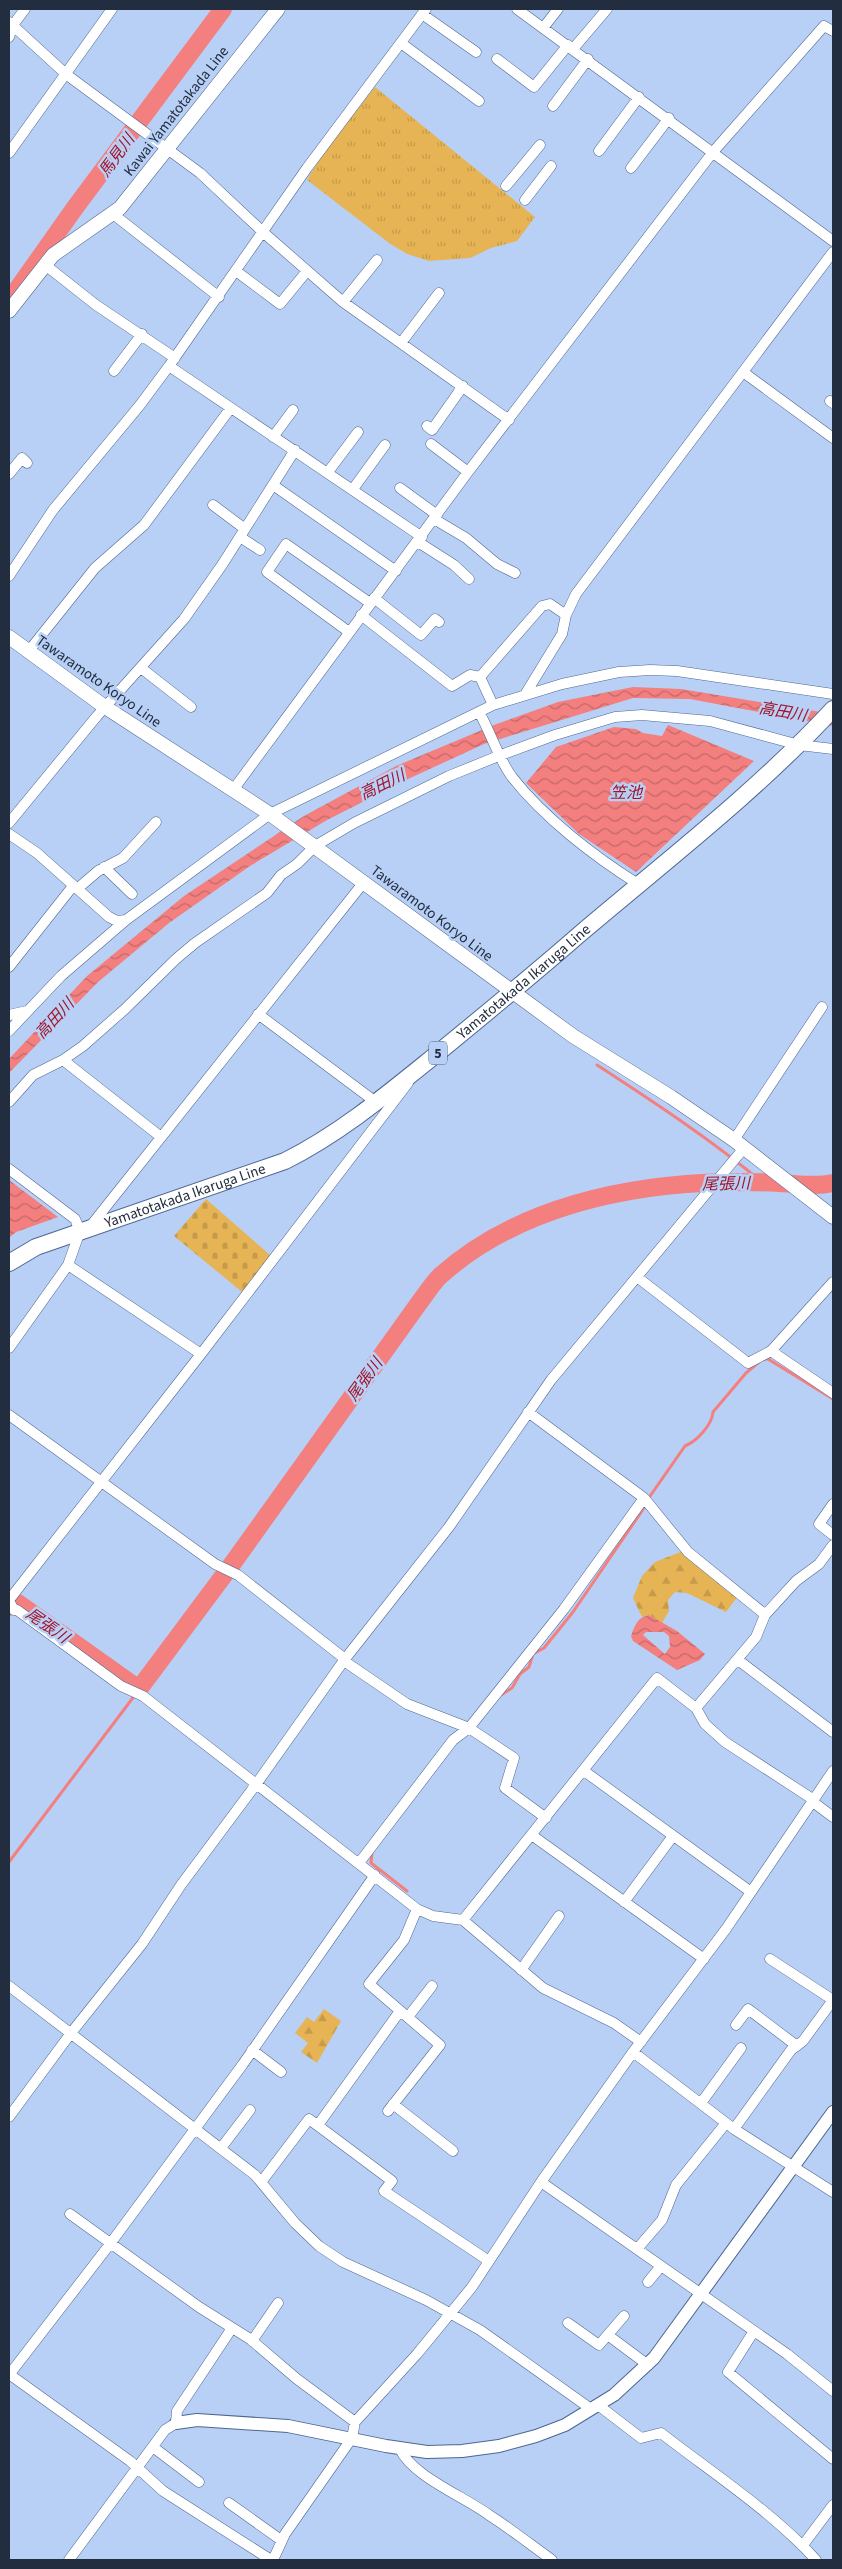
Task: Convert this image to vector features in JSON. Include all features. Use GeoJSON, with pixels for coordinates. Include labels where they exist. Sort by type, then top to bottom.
{"type":"FeatureCollection","features":[{"type":"Feature","properties":{"kind":"main road","name":"Kawai Yamatotakada Line"},"geometry":{"type":"LineString","coordinates":[[9,311],[44,264],[120,208],[278,9]]}},
{"type":"Feature","properties":{"kind":"main road","name":"Tawaramoto Koryo Line"},"geometry":{"type":"LineString","coordinates":[[9,637],[105,707],[233,790],[313,845],[573,1036],[664,1093],[735,1156],[773,1170],[833,1217]]}},
{"type":"Feature","properties":{"kind":"main road","name":"Yamatotakada Ikaruga Line"},"geometry":{"type":"LineString","coordinates":[[9,1264],[36,1247],[285,1161],[308,1150],[377,1103],[512,992],[802,742],[833,709]]}},
{"type":"Feature","properties":{"kind":"street"},"geometry":{"type":"LineString","coordinates":[[9,38],[11,23],[25,9]]}},
{"type":"Feature","properties":{"kind":"street"},"geometry":{"type":"LineString","coordinates":[[9,153],[67,75],[112,9]]}},
{"type":"Feature","properties":{"kind":"street"},"geometry":{"type":"LineString","coordinates":[[517,9],[640,96],[833,241]]}},
{"type":"Feature","properties":{"kind":"street"},"geometry":{"type":"LineString","coordinates":[[543,28],[558,9]]}},
{"type":"Feature","properties":{"kind":"street"},"geometry":{"type":"LineString","coordinates":[[497,59],[534,87],[606,9]]}},
{"type":"Feature","properties":{"kind":"street"},"geometry":{"type":"LineString","coordinates":[[9,576],[53,510],[140,405],[172,362],[264,233],[307,168],[424,11],[476,52]]}},
{"type":"Feature","properties":{"kind":"street"},"geometry":{"type":"LineString","coordinates":[[11,23],[67,75],[200,172],[264,233],[343,302],[509,420]]}},
{"type":"Feature","properties":{"kind":"street"},"geometry":{"type":"LineString","coordinates":[[233,790],[372,600],[436,518],[468,472],[713,152],[824,26],[833,31]]}},
{"type":"Feature","properties":{"kind":"street"},"geometry":{"type":"LineString","coordinates":[[401,43],[480,101]]}},
{"type":"Feature","properties":{"kind":"street"},"geometry":{"type":"LineString","coordinates":[[553,106],[588,59]]}},
{"type":"Feature","properties":{"kind":"street"},"geometry":{"type":"LineString","coordinates":[[599,151],[640,96]]}},
{"type":"Feature","properties":{"kind":"street"},"geometry":{"type":"LineString","coordinates":[[631,168],[669,118]]}},
{"type":"Feature","properties":{"kind":"street"},"geometry":{"type":"LineString","coordinates":[[506,186],[540,145]]}},
{"type":"Feature","properties":{"kind":"street"},"geometry":{"type":"LineString","coordinates":[[525,200],[551,166]]}},
{"type":"Feature","properties":{"kind":"street"},"geometry":{"type":"LineString","coordinates":[[113,214],[218,296]]}},
{"type":"Feature","properties":{"kind":"street"},"geometry":{"type":"LineString","coordinates":[[526,694],[562,634],[566,615],[576,594],[833,252]]}},
{"type":"Feature","properties":{"kind":"street"},"geometry":{"type":"LineString","coordinates":[[343,302],[377,260]]}},
{"type":"Feature","properties":{"kind":"street"},"geometry":{"type":"LineString","coordinates":[[44,264],[96,305],[142,334],[172,362],[230,409],[353,489],[420,539],[469,580]]}},
{"type":"Feature","properties":{"kind":"street"},"geometry":{"type":"LineString","coordinates":[[236,271],[280,304],[306,270]]}},
{"type":"Feature","properties":{"kind":"street"},"geometry":{"type":"LineString","coordinates":[[401,343],[438,293]]}},
{"type":"Feature","properties":{"kind":"street"},"geometry":{"type":"LineString","coordinates":[[114,371],[142,334]]}},
{"type":"Feature","properties":{"kind":"street"},"geometry":{"type":"LineString","coordinates":[[743,372],[833,438]]}},
{"type":"Feature","properties":{"kind":"street"},"geometry":{"type":"LineString","coordinates":[[428,426],[432,430],[463,386]]}},
{"type":"Feature","properties":{"kind":"street"},"geometry":{"type":"LineString","coordinates":[[28,652],[95,568],[144,525],[230,409]]}},
{"type":"Feature","properties":{"kind":"street"},"geometry":{"type":"LineString","coordinates":[[273,437],[293,410]]}},
{"type":"Feature","properties":{"kind":"street"},"geometry":{"type":"LineString","coordinates":[[328,472],[358,432]]}},
{"type":"Feature","properties":{"kind":"street"},"geometry":{"type":"LineString","coordinates":[[431,444],[468,472]]}},
{"type":"Feature","properties":{"kind":"street"},"geometry":{"type":"LineString","coordinates":[[353,489],[385,445]]}},
{"type":"Feature","properties":{"kind":"street"},"geometry":{"type":"LineString","coordinates":[[9,823],[105,707],[184,619],[243,533],[295,450]]}},
{"type":"Feature","properties":{"kind":"street"},"geometry":{"type":"LineString","coordinates":[[9,474],[22,458],[27,463]]}},
{"type":"Feature","properties":{"kind":"street"},"geometry":{"type":"LineString","coordinates":[[273,485],[396,571]]}},
{"type":"Feature","properties":{"kind":"street"},"geometry":{"type":"LineString","coordinates":[[400,488],[497,564],[515,573]]}},
{"type":"Feature","properties":{"kind":"street"},"geometry":{"type":"LineString","coordinates":[[213,505],[260,550]]}},
{"type":"Feature","properties":{"kind":"street"},"geometry":{"type":"LineString","coordinates":[[349,632],[267,572],[286,544],[372,600],[421,635],[435,618],[439,622]]}},
{"type":"Feature","properties":{"kind":"street"},"geometry":{"type":"LineString","coordinates":[[480,677],[542,606],[550,604],[566,615]]}},
{"type":"Feature","properties":{"kind":"street"},"geometry":{"type":"LineString","coordinates":[[361,615],[452,686],[470,675],[480,677]]}},
{"type":"Feature","properties":{"kind":"street"},"geometry":{"type":"LineString","coordinates":[[141,668],[190,707]]}},
{"type":"Feature","properties":{"kind":"street"},"geometry":{"type":"LineString","coordinates":[[9,1031],[61,976],[126,920],[272,816],[482,717],[493,705],[526,694],[619,672],[650,670],[677,671],[833,694]]}},
{"type":"Feature","properties":{"kind":"street"},"geometry":{"type":"LineString","coordinates":[[480,677],[493,705]]}},
{"type":"Feature","properties":{"kind":"street"},"geometry":{"type":"LineString","coordinates":[[9,1102],[33,1075],[63,1060],[125,1009],[164,970],[195,943],[267,893],[281,875],[297,864],[313,845],[448,776],[500,753],[615,717],[642,715],[710,721],[833,749]]}},
{"type":"Feature","properties":{"kind":"street"},"geometry":{"type":"LineString","coordinates":[[482,717],[512,776],[574,838],[607,865],[638,884]]}},
{"type":"Feature","properties":{"kind":"street"},"geometry":{"type":"LineString","coordinates":[[9,967],[75,888],[104,867],[123,858],[156,822]]}},
{"type":"Feature","properties":{"kind":"street"},"geometry":{"type":"LineString","coordinates":[[9,834],[37,853],[109,917],[116,921],[126,920]]}},
{"type":"Feature","properties":{"kind":"street"},"geometry":{"type":"LineString","coordinates":[[104,867],[132,894]]}},
{"type":"Feature","properties":{"kind":"street"},"geometry":{"type":"LineString","coordinates":[[9,1348],[68,1266],[85,1229],[161,1137],[364,882]]}},
{"type":"Feature","properties":{"kind":"street"},"geometry":{"type":"LineString","coordinates":[[9,2117],[71,2033],[142,1944],[180,1885],[257,1783],[345,1660],[449,1527],[551,1380],[709,1192],[735,1156],[822,1007]]}},
{"type":"Feature","properties":{"kind":"street"},"geometry":{"type":"LineString","coordinates":[[9,1015],[27,1011]]}},
{"type":"Feature","properties":{"kind":"street"},"geometry":{"type":"LineString","coordinates":[[258,1014],[377,1103]]}},
{"type":"Feature","properties":{"kind":"street"},"geometry":{"type":"LineString","coordinates":[[63,1060],[161,1137]]}},
{"type":"Feature","properties":{"kind":"street"},"geometry":{"type":"LineString","coordinates":[[417,1070],[387,1113],[102,1483],[10,1607],[17,1610],[126,1689],[143,1696],[417,1909],[433,1916],[463,1920],[553,1995],[614,2023],[640,2042]]}},
{"type":"Feature","properties":{"kind":"street"},"geometry":{"type":"LineString","coordinates":[[9,1169],[75,1219],[85,1229]]}},
{"type":"Feature","properties":{"kind":"street"},"geometry":{"type":"LineString","coordinates":[[68,1266],[201,1354]]}},
{"type":"Feature","properties":{"kind":"street"},"geometry":{"type":"LineString","coordinates":[[637,1277],[748,1363],[771,1351],[833,1282]]}},
{"type":"Feature","properties":{"kind":"street"},"geometry":{"type":"LineString","coordinates":[[771,1351],[833,1393]]}},
{"type":"Feature","properties":{"kind":"street"},"geometry":{"type":"LineString","coordinates":[[528,1412],[644,1498],[688,1552],[762,1612]]}},
{"type":"Feature","properties":{"kind":"street"},"geometry":{"type":"LineString","coordinates":[[9,1415],[102,1483],[220,1566],[233,1573],[345,1660],[407,1704],[470,1728],[514,1758],[505,1788],[546,1818]]}},
{"type":"Feature","properties":{"kind":"street"},"geometry":{"type":"LineString","coordinates":[[359,1863],[453,1740],[470,1728],[576,1593],[644,1498]]}},
{"type":"Feature","properties":{"kind":"street"},"geometry":{"type":"LineString","coordinates":[[833,1504],[819,1524],[833,1535]]}},
{"type":"Feature","properties":{"kind":"street"},"geometry":{"type":"LineString","coordinates":[[696,1708],[756,1637],[765,1615],[796,1581],[819,1564],[833,1546]]}},
{"type":"Feature","properties":{"kind":"street"},"geometry":{"type":"LineString","coordinates":[[738,1660],[833,1732]]}},
{"type":"Feature","properties":{"kind":"street"},"geometry":{"type":"LineString","coordinates":[[463,1920],[533,1836],[657,1678],[696,1708],[705,1724],[725,1742],[814,1801],[833,1817]]}},
{"type":"Feature","properties":{"kind":"street"},"geometry":{"type":"LineString","coordinates":[[584,1771],[752,1892]]}},
{"type":"Feature","properties":{"kind":"street"},"geometry":{"type":"LineString","coordinates":[[375,1875],[195,2128],[110,2244],[9,2375],[137,2468],[163,2491],[272,2560],[281,2540],[352,2438],[355,2422],[450,2314],[489,2261],[540,2182],[640,2042],[704,1959],[752,1892],[833,1771]]}},
{"type":"Feature","properties":{"kind":"street"},"geometry":{"type":"LineString","coordinates":[[533,1836],[704,1959]]}},
{"type":"Feature","properties":{"kind":"street"},"geometry":{"type":"LineString","coordinates":[[624,1902],[673,1836]]}},
{"type":"Feature","properties":{"kind":"street"},"geometry":{"type":"LineString","coordinates":[[417,1909],[404,1940],[369,1984],[440,2045],[391,2108],[453,2151]]}},
{"type":"Feature","properties":{"kind":"street"},"geometry":{"type":"LineString","coordinates":[[521,1970],[559,1916]]}},
{"type":"Feature","properties":{"kind":"street"},"geometry":{"type":"LineString","coordinates":[[637,2250],[662,2220],[676,2185],[730,2126],[792,2050],[803,2041],[833,2000],[770,1959]]}},
{"type":"Feature","properties":{"kind":"street"},"geometry":{"type":"LineString","coordinates":[[9,1986],[221,2148],[262,2182],[307,2236],[334,2257],[426,2300],[494,2338],[594,2407],[646,2437],[661,2434],[803,2545],[816,2560]]}},
{"type":"Feature","properties":{"kind":"street"},"geometry":{"type":"LineString","coordinates":[[318,2125],[404,2014],[432,1986]]}},
{"type":"Feature","properties":{"kind":"street"},"geometry":{"type":"LineString","coordinates":[[736,2025],[748,2009],[798,2046]]}},
{"type":"Feature","properties":{"kind":"street"},"geometry":{"type":"LineString","coordinates":[[701,2103],[741,2048]]}},
{"type":"Feature","properties":{"kind":"street"},"geometry":{"type":"LineString","coordinates":[[252,2050],[281,2072]]}},
{"type":"Feature","properties":{"kind":"street"},"geometry":{"type":"LineString","coordinates":[[634,2052],[730,2126],[833,2192]]}},
{"type":"Feature","properties":{"kind":"street"},"geometry":{"type":"LineString","coordinates":[[221,2148],[250,2110]]}},
{"type":"Feature","properties":{"kind":"street"},"geometry":{"type":"LineString","coordinates":[[69,2560],[165,2430],[176,2423],[197,2420],[262,2424],[297,2428],[400,2449],[427,2452],[462,2452],[499,2446],[551,2431],[594,2407],[648,2364],[702,2295],[833,2112]]}},
{"type":"Feature","properties":{"kind":"street"},"geometry":{"type":"LineString","coordinates":[[262,2182],[309,2118],[392,2181],[384,2191],[489,2261]]}},
{"type":"Feature","properties":{"kind":"street"},"geometry":{"type":"LineString","coordinates":[[540,2182],[754,2331],[833,2391]]}},
{"type":"Feature","properties":{"kind":"street"},"geometry":{"type":"LineString","coordinates":[[70,2214],[110,2244],[252,2341],[297,2379],[355,2422]]}},
{"type":"Feature","properties":{"kind":"street"},"geometry":{"type":"LineString","coordinates":[[648,2282],[661,2266]]}},
{"type":"Feature","properties":{"kind":"street"},"geometry":{"type":"LineString","coordinates":[[252,2341],[278,2303]]}},
{"type":"Feature","properties":{"kind":"street"},"geometry":{"type":"LineString","coordinates":[[568,2323],[599,2345],[609,2336],[624,2316]]}},
{"type":"Feature","properties":{"kind":"street"},"geometry":{"type":"LineString","coordinates":[[176,2423],[177,2411],[232,2328]]}},
{"type":"Feature","properties":{"kind":"street"},"geometry":{"type":"LineString","coordinates":[[754,2331],[728,2372],[833,2459]]}},
{"type":"Feature","properties":{"kind":"street"},"geometry":{"type":"LineString","coordinates":[[609,2336],[648,2364]]}},
{"type":"Feature","properties":{"kind":"street"},"geometry":{"type":"LineString","coordinates":[[152,2447],[199,2482]]}},
{"type":"Feature","properties":{"kind":"street"},"geometry":{"type":"LineString","coordinates":[[400,2449],[403,2456],[417,2469],[488,2514],[552,2560]]}},
{"type":"Feature","properties":{"kind":"street"},"geometry":{"type":"LineString","coordinates":[[229,2503],[281,2540]]}},
{"type":"Feature","properties":{"kind":"street"},"geometry":{"type":"LineString","coordinates":[[803,2545],[833,2505]]}},
{"type":"Feature","properties":{"kind":"green space"},"geometry":{"type":"Polygon","coordinates":[[[375,87],[535,217],[517,241],[491,248],[470,258],[429,261],[407,254],[389,243],[307,180],[323,153],[375,87]]]}},
{"type":"Feature","properties":{"kind":"green space"},"geometry":{"type":"Polygon","coordinates":[[[206,1199],[271,1256],[242,1292],[174,1236],[206,1199]]]}},
{"type":"Feature","properties":{"kind":"green space"},"geometry":{"type":"Polygon","coordinates":[[[683,1551],[739,1595],[726,1612],[687,1593],[675,1592],[668,1600],[669,1611],[662,1623],[649,1615],[642,1617],[633,1598],[642,1576],[655,1562],[683,1551]]]}},
{"type":"Feature","properties":{"kind":"green space"},"geometry":{"type":"Polygon","coordinates":[[[324,2009],[341,2021],[317,2063],[301,2052],[308,2043],[295,2033],[307,2017],[314,2022],[324,2009]]]}},
{"type":"Feature","properties":{"kind":"water","name":"高田川"},"geometry":{"type":"Polygon","coordinates":[[[633,687],[681,689],[833,714],[833,726],[690,699],[633,698],[484,744],[408,779],[327,820],[250,866],[169,923],[98,982],[9,1073],[9,1059],[87,976],[184,896],[304,816],[396,766],[494,725],[558,702],[633,687]]]}},
{"type":"Feature","properties":{"kind":"water","name":"笠池"},"geometry":{"type":"Polygon","coordinates":[[[668,725],[754,761],[636,872],[579,834],[526,783],[556,747],[614,727],[636,729],[643,733],[662,736],[668,725]]]}},
{"type":"Feature","properties":{"kind":"water"},"geometry":{"type":"Polygon","coordinates":[[[9,1180],[58,1217],[16,1232],[9,1238],[9,1180]]]}},
{"type":"Feature","properties":{"kind":"water"},"geometry":{"type":"Polygon","coordinates":[[[649,1615],[677,1631],[705,1654],[700,1660],[677,1670],[633,1641],[631,1636],[635,1625],[645,1616],[649,1615]],[[646,1632],[643,1635],[665,1654],[670,1647],[669,1636],[664,1632],[646,1632]]]}},
{"type":"Feature","properties":{"kind":"waterway","name":"馬見川"},"geometry":{"type":"LineString","coordinates":[[9,301],[74,209],[223,9]]}},
{"type":"Feature","properties":{"kind":"waterway"},"geometry":{"type":"LineString","coordinates":[[597,1065],[702,1136],[762,1182]]}},
{"type":"Feature","properties":{"kind":"waterway","name":"尾張川"},"geometry":{"type":"LineString","coordinates":[[9,1607],[18,1603],[139,1689],[230,1567],[432,1286],[440,1276],[470,1252],[503,1232],[538,1216],[613,1194],[651,1188],[727,1182],[814,1185],[833,1183]]}},
{"type":"Feature","properties":{"kind":"waterway"},"geometry":{"type":"LineString","coordinates":[[764,1359],[768,1359],[833,1399]]}},
{"type":"Feature","properties":{"kind":"waterway"},"geometry":{"type":"LineString","coordinates":[[648,1499],[685,1446],[703,1432],[710,1422],[713,1412],[746,1373],[759,1362]]}},
{"type":"Feature","properties":{"kind":"waterway"},"geometry":{"type":"LineString","coordinates":[[501,1695],[512,1688],[520,1674],[529,1667],[533,1654],[544,1648],[573,1612],[646,1505]]}},
{"type":"Feature","properties":{"kind":"waterway"},"geometry":{"type":"LineString","coordinates":[[9,1862],[135,1695]]}},
{"type":"Feature","properties":{"kind":"waterway"},"geometry":{"type":"LineString","coordinates":[[372,1852],[371,1863],[407,1891]]}}]}
